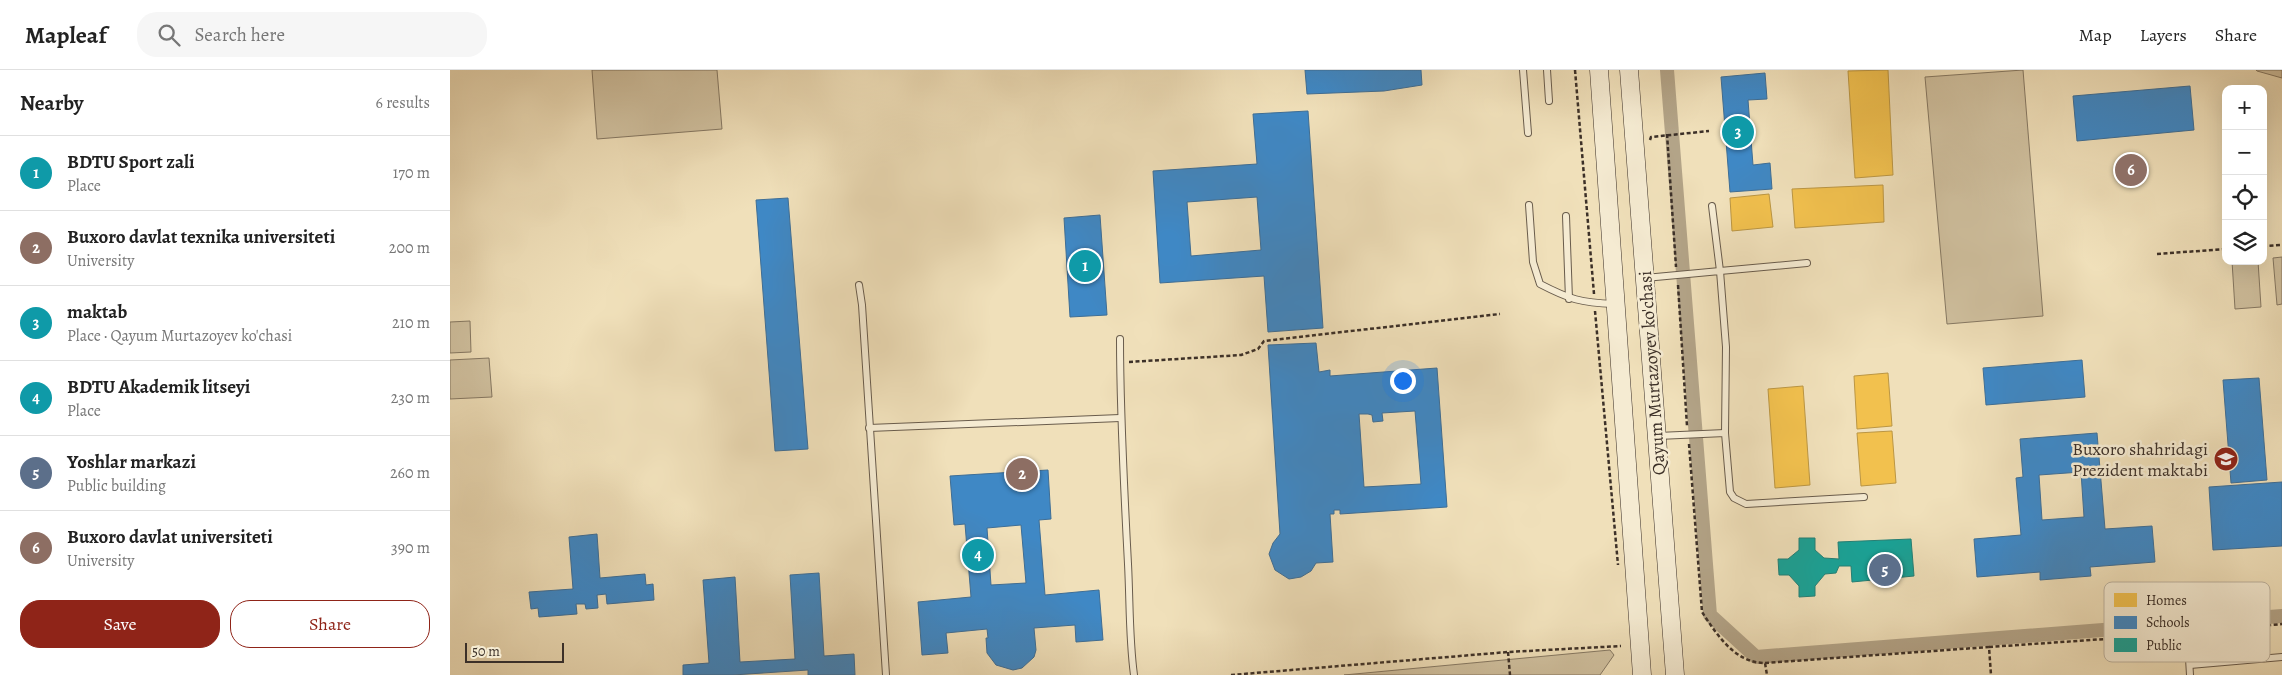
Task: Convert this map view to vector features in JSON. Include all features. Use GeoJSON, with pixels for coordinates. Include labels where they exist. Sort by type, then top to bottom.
{"type":"FeatureCollection","features":[{"type":"Feature","properties":{"kind":"street","name":"Qayum Murtazoyev ko'chasi"},"geometry":{"type":"LineString","coordinates":[[1599,70],[1642,675]]}},
{"type":"Feature","properties":{"kind":"street","name":"Qayum Murtazoyev ko'chasi"},"geometry":{"type":"LineString","coordinates":[[1629,70],[1676,675]]}},
{"type":"Feature","properties":{"kind":"lane"},"geometry":{"type":"LineString","coordinates":[[1523,70],[1528,133]]}},
{"type":"Feature","properties":{"kind":"lane"},"geometry":{"type":"LineString","coordinates":[[1547,70],[1549,102]]}},
{"type":"Feature","properties":{"kind":"lane"},"geometry":{"type":"LineString","coordinates":[[1530,205],[1533,262],[1540,284],[1569,299],[1594,304],[1615,304]]}},
{"type":"Feature","properties":{"kind":"lane"},"geometry":{"type":"LineString","coordinates":[[1712,206],[1726,347],[1725,433],[1730,492],[1734,498],[1746,504],[1864,497]]}},
{"type":"Feature","properties":{"kind":"lane"},"geometry":{"type":"LineString","coordinates":[[1566,216],[1569,299]]}},
{"type":"Feature","properties":{"kind":"lane"},"geometry":{"type":"LineString","coordinates":[[1644,278],[1807,264]]}},
{"type":"Feature","properties":{"kind":"lane"},"geometry":{"type":"LineString","coordinates":[[859,286],[862,305],[886,675]]}},
{"type":"Feature","properties":{"kind":"lane"},"geometry":{"type":"LineString","coordinates":[[1120,339],[1120,418],[1130,589],[1130,640],[1134,675]]}},
{"type":"Feature","properties":{"kind":"lane"},"geometry":{"type":"LineString","coordinates":[[870,428],[1120,418]]}},
{"type":"Feature","properties":{"kind":"lane"},"geometry":{"type":"LineString","coordinates":[[1657,436],[1725,433]]}},
{"type":"Feature","properties":{"kind":"lane"},"geometry":{"type":"LineString","coordinates":[[2190,662],[2190,675]]}},
{"type":"Feature","properties":{"kind":"lane"},"geometry":{"type":"LineString","coordinates":[[2190,665],[2224,662]]}},
{"type":"Feature","properties":{"kind":"path"},"geometry":{"type":"LineString","coordinates":[[1575,70],[1618,568]]}},
{"type":"Feature","properties":{"kind":"path"},"geometry":{"type":"LineString","coordinates":[[1709,131],[1668,134],[1702,612],[1713,630],[1737,655],[1751,663],[1765,664],[2104,639]]}},
{"type":"Feature","properties":{"kind":"path"},"geometry":{"type":"LineString","coordinates":[[2267,246],[2282,245]]}},
{"type":"Feature","properties":{"kind":"path"},"geometry":{"type":"LineString","coordinates":[[2157,254],[2222,249]]}},
{"type":"Feature","properties":{"kind":"path"},"geometry":{"type":"LineString","coordinates":[[1120,362],[1241,355],[1258,349],[1264,341],[1500,314]]}},
{"type":"Feature","properties":{"kind":"path"},"geometry":{"type":"LineString","coordinates":[[1231,675],[1508,652],[1621,646]]}},
{"type":"Feature","properties":{"kind":"path"},"geometry":{"type":"LineString","coordinates":[[1989,648],[1991,675]]}},
{"type":"Feature","properties":{"kind":"path"},"geometry":{"type":"LineString","coordinates":[[1508,652],[1510,675]]}},
{"type":"Feature","properties":{"kind":"path"},"geometry":{"type":"LineString","coordinates":[[1765,664],[1768,675]]}},
{"type":"Feature","properties":{"kind":"shaded area"},"geometry":{"type":"Polygon","coordinates":[[[592,70],[717,70],[722,129],[597,139],[592,70]]]}},
{"type":"Feature","properties":{"kind":"shaded area"},"geometry":{"type":"Polygon","coordinates":[[[2023,70],[2043,316],[1947,324],[1925,77],[2023,70]]]}},
{"type":"Feature","properties":{"kind":"shaded area"},"geometry":{"type":"Polygon","coordinates":[[[2282,70],[2282,78],[2257,71],[2282,70]]]}},
{"type":"Feature","properties":{"kind":"shaded area"},"geometry":{"type":"Polygon","coordinates":[[[2282,257],[2282,304],[2277,305],[2273,258],[2282,257]]]}},
{"type":"Feature","properties":{"kind":"shaded area"},"geometry":{"type":"Polygon","coordinates":[[[2232,265],[2258,265],[2261,307],[2235,309],[2232,265]]]}},
{"type":"Feature","properties":{"kind":"shaded area"},"geometry":{"type":"Polygon","coordinates":[[[470,321],[471,352],[450,353],[450,322],[470,321]]]}},
{"type":"Feature","properties":{"kind":"shaded area"},"geometry":{"type":"Polygon","coordinates":[[[489,358],[492,397],[450,399],[450,360],[489,358]]]}},
{"type":"Feature","properties":{"kind":"shaded area"},"geometry":{"type":"Polygon","coordinates":[[[1610,650],[1614,655],[1600,675],[1344,675],[1610,650]]]}},
{"type":"Feature","properties":{"kind":"building: Homes"},"geometry":{"type":"Polygon","coordinates":[[[1888,70],[1893,175],[1855,178],[1848,71],[1888,70]]]}},
{"type":"Feature","properties":{"kind":"building: Homes"},"geometry":{"type":"Polygon","coordinates":[[[1883,185],[1884,222],[1795,228],[1792,189],[1883,185]]]}},
{"type":"Feature","properties":{"kind":"building: Homes"},"geometry":{"type":"Polygon","coordinates":[[[1769,194],[1773,227],[1732,231],[1730,198],[1769,194]]]}},
{"type":"Feature","properties":{"kind":"building: Homes"},"geometry":{"type":"Polygon","coordinates":[[[1888,373],[1892,426],[1857,429],[1854,376],[1888,373]]]}},
{"type":"Feature","properties":{"kind":"building: Homes"},"geometry":{"type":"Polygon","coordinates":[[[1803,386],[1810,485],[1775,488],[1768,389],[1803,386]]]}},
{"type":"Feature","properties":{"kind":"building: Homes"},"geometry":{"type":"Polygon","coordinates":[[[1892,431],[1896,483],[1861,486],[1857,433],[1892,431]]]}},
{"type":"Feature","properties":{"kind":"building: Schools"},"geometry":{"type":"Polygon","coordinates":[[[1305,70],[1421,70],[1422,85],[1384,91],[1307,94],[1305,70]]]}},
{"type":"Feature","properties":{"kind":"building: Schools"},"geometry":{"type":"Polygon","coordinates":[[[1765,73],[1767,99],[1748,100],[1753,165],[1770,163],[1772,189],[1730,192],[1721,77],[1765,73]]]}},
{"type":"Feature","properties":{"kind":"building: Schools"},"geometry":{"type":"Polygon","coordinates":[[[2190,86],[2194,130],[2077,141],[2073,96],[2190,86]]]}},
{"type":"Feature","properties":{"kind":"building: Schools"},"geometry":{"type":"Polygon","coordinates":[[[1308,111],[1323,328],[1268,332],[1264,276],[1160,283],[1153,171],[1257,164],[1253,114],[1308,111]],[[1257,197],[1187,202],[1191,256],[1261,250],[1257,197]]]}},
{"type":"Feature","properties":{"kind":"building: Schools"},"geometry":{"type":"Polygon","coordinates":[[[788,198],[808,449],[775,451],[756,200],[788,198]]]}},
{"type":"Feature","properties":{"kind":"building: Schools"},"geometry":{"type":"Polygon","coordinates":[[[1100,215],[1107,315],[1070,317],[1064,218],[1100,215]]]}},
{"type":"Feature","properties":{"kind":"building: Schools"},"geometry":{"type":"Polygon","coordinates":[[[1316,343],[1319,372],[1330,370],[1330,376],[1437,368],[1447,507],[1340,514],[1340,510],[1334,510],[1334,514],[1330,514],[1333,562],[1316,563],[1311,571],[1301,577],[1289,579],[1275,570],[1269,554],[1273,543],[1280,534],[1268,345],[1316,343]],[[1415,411],[1382,413],[1383,421],[1373,422],[1372,415],[1359,414],[1364,487],[1421,484],[1415,411]]]}},
{"type":"Feature","properties":{"kind":"building: Schools"},"geometry":{"type":"Polygon","coordinates":[[[2082,360],[2085,397],[1986,405],[1983,368],[2082,360]]]}},
{"type":"Feature","properties":{"kind":"building: Schools"},"geometry":{"type":"Polygon","coordinates":[[[2259,378],[2267,480],[2231,483],[2223,380],[2259,378]]]}},
{"type":"Feature","properties":{"kind":"building: Schools"},"geometry":{"type":"Polygon","coordinates":[[[2097,433],[2105,529],[2152,526],[2155,562],[2090,567],[2091,576],[2040,580],[2040,572],[1977,577],[1974,539],[2021,535],[2016,478],[2023,477],[2020,439],[2097,433]],[[2081,472],[2039,475],[2042,520],[2084,517],[2081,472]]]}},
{"type":"Feature","properties":{"kind":"building: Schools"},"geometry":{"type":"Polygon","coordinates":[[[1048,470],[1051,519],[1039,520],[1045,595],[1099,590],[1103,640],[1076,642],[1075,625],[1034,628],[1036,650],[1034,657],[1022,668],[1013,670],[996,665],[987,653],[987,629],[946,633],[948,653],[922,655],[918,602],[971,597],[965,524],[954,525],[950,476],[1048,470]],[[1021,525],[987,528],[991,585],[1026,583],[1021,525]]]}},
{"type":"Feature","properties":{"kind":"building: Schools"},"geometry":{"type":"Polygon","coordinates":[[[2282,482],[2282,546],[2213,550],[2209,487],[2282,482]]]}},
{"type":"Feature","properties":{"kind":"building: Schools"},"geometry":{"type":"Polygon","coordinates":[[[597,534],[600,578],[645,574],[646,585],[653,584],[654,600],[607,604],[606,594],[597,595],[598,608],[586,609],[585,604],[576,604],[577,614],[539,617],[538,608],[531,609],[529,592],[573,589],[569,537],[597,534]]]}},
{"type":"Feature","properties":{"kind":"building: Schools"},"geometry":{"type":"Polygon","coordinates":[[[819,573],[824,656],[854,654],[855,675],[808,675],[808,670],[733,675],[683,675],[683,665],[709,663],[703,580],[735,577],[740,662],[795,659],[790,575],[819,573]]]}},
{"type":"Feature","properties":{"kind":"building: Public"},"geometry":{"type":"Polygon","coordinates":[[[1799,538],[1815,538],[1815,550],[1824,558],[1839,559],[1838,542],[1911,539],[1914,576],[1852,582],[1851,566],[1839,566],[1836,573],[1825,574],[1815,586],[1815,596],[1799,597],[1799,586],[1789,575],[1779,575],[1778,559],[1788,559],[1799,550],[1799,538]]]}},
{"type":"Feature","properties":{"kind":"waterway"},"geometry":{"type":"LineString","coordinates":[[1667,70],[1710,615],[1756,657],[2104,630]]}},
{"type":"Feature","properties":{"kind":"waterway"},"geometry":{"type":"LineString","coordinates":[[2270,617],[2282,616]]}},
{"type":"Feature","properties":{"kind":"place","name":"maktab"},"geometry":{"type":"Point","coordinates":[1738,132]}},
{"type":"Feature","properties":{"kind":"place","name":"Buxoro davlat universiteti"},"geometry":{"type":"Point","coordinates":[2131,170]}},
{"type":"Feature","properties":{"kind":"place","name":"BDTU Sport zali"},"geometry":{"type":"Point","coordinates":[1085,266]}},
{"type":"Feature","properties":{"kind":"place","name":"Buxoro shahridagi Prezident maktabi"},"geometry":{"type":"Point","coordinates":[2226,459]}},
{"type":"Feature","properties":{"kind":"place","name":"Buxoro davlat texnika universiteti"},"geometry":{"type":"Point","coordinates":[1022,474]}},
{"type":"Feature","properties":{"kind":"place","name":"BDTU Akademik litseyi"},"geometry":{"type":"Point","coordinates":[978,555]}},
{"type":"Feature","properties":{"kind":"place","name":"Yoshlar markazi"},"geometry":{"type":"Point","coordinates":[1885,570]}}]}
